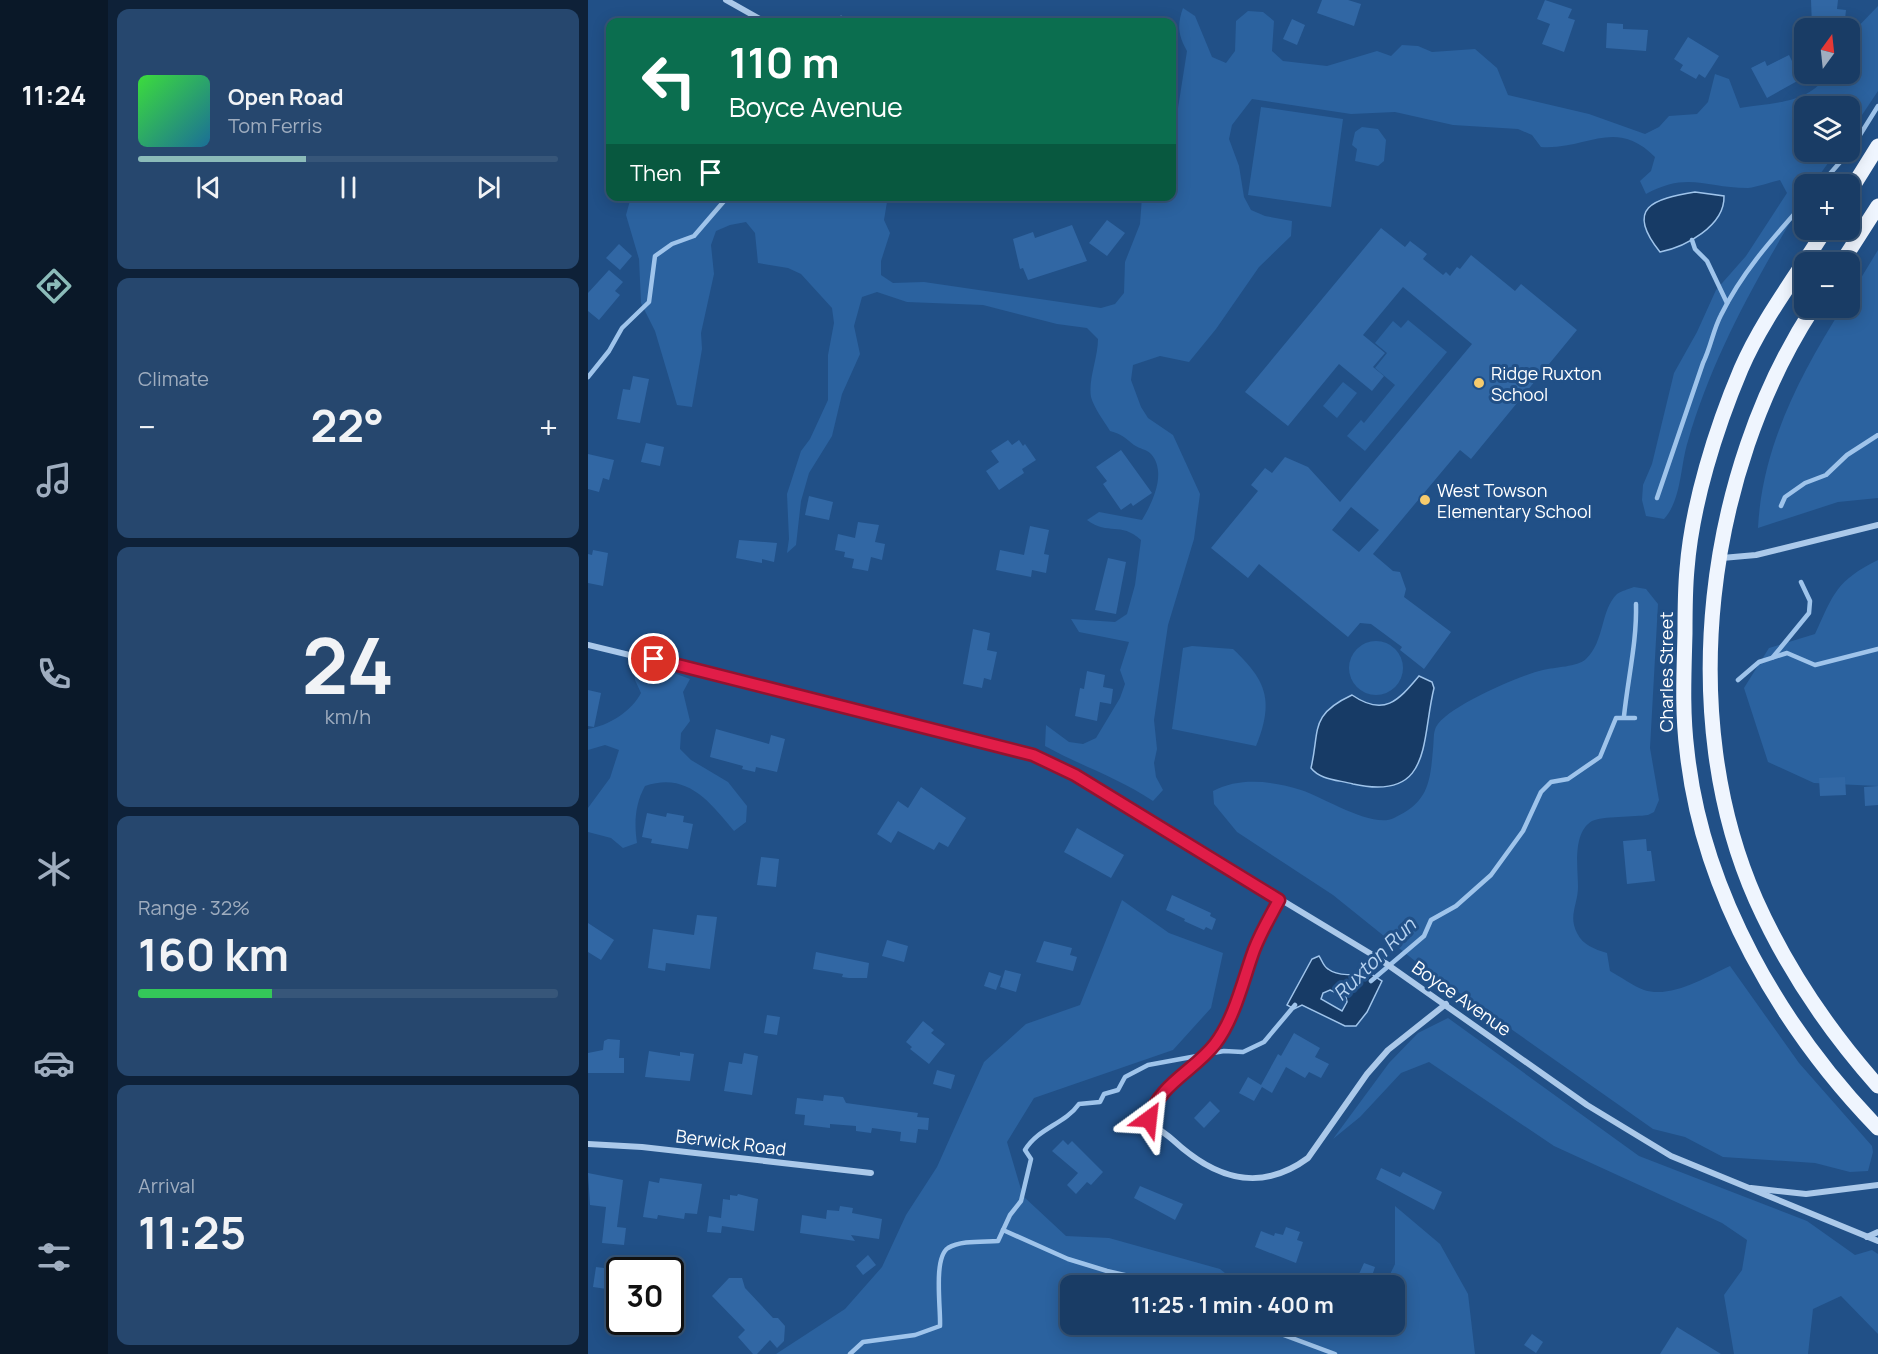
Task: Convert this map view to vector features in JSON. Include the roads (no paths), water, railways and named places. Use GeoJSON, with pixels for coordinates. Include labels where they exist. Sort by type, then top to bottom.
{"type":"FeatureCollection","features":[{"type":"Feature","properties":{"kind":"main road"},"geometry":{"type":"LineString","coordinates":[[1860,175],[1878,146]]}},
{"type":"Feature","properties":{"kind":"main road"},"geometry":{"type":"LineString","coordinates":[[1848,252],[1878,206]]}},
{"type":"Feature","properties":{"kind":"main road","name":"Charles Street"},"geometry":{"type":"LineString","coordinates":[[1819,240],[1750,351],[1719,430],[1689,550],[1683,704],[1687,753],[1696,808],[1727,906],[1787,1012],[1839,1086],[1878,1128]]}},
{"type":"Feature","properties":{"kind":"main road"},"geometry":{"type":"LineString","coordinates":[[1807,318],[1772,380],[1747,441],[1725,519],[1718,559],[1710,658],[1712,694],[1725,796],[1738,852],[1756,900],[1810,998],[1854,1059],[1878,1086]]}},
{"type":"Feature","properties":{"kind":"street"},"geometry":{"type":"LineString","coordinates":[[726,0],[758,18]]}},
{"type":"Feature","properties":{"kind":"street"},"geometry":{"type":"LineString","coordinates":[[1718,559],[1756,555],[1878,525]]}},
{"type":"Feature","properties":{"kind":"street","name":"Boyce Avenue"},"geometry":{"type":"LineString","coordinates":[[588,645],[716,674],[1033,755],[1075,775],[1381,960],[1587,1105],[1671,1156],[1741,1187],[1828,1219],[1878,1241]]}},
{"type":"Feature","properties":{"kind":"street"},"geometry":{"type":"LineString","coordinates":[[1279,900],[1262,931],[1230,1015],[1216,1043],[1168,1087],[1152,1108],[1149,1119],[1156,1130],[1168,1136],[1190,1156],[1236,1179],[1266,1176],[1298,1165],[1308,1158],[1367,1074],[1388,1050],[1446,1004]]}},
{"type":"Feature","properties":{"kind":"street","name":"Berwick Road"},"geometry":{"type":"LineString","coordinates":[[588,1144],[642,1147],[871,1173]]}},
{"type":"Feature","properties":{"kind":"street","name":"Boyce Avenue"},"geometry":{"type":"LineString","coordinates":[[1741,1187],[1806,1194],[1878,1185]]}},
{"type":"Feature","properties":{"kind":"street"},"geometry":{"type":"LineString","coordinates":[[1867,1238],[1878,1232]]}},
{"type":"Feature","properties":{"kind":"waterway"},"geometry":{"type":"LineString","coordinates":[[1860,135],[1878,106]]}},
{"type":"Feature","properties":{"kind":"waterway"},"geometry":{"type":"LineString","coordinates":[[1830,174],[1840,162]]}},
{"type":"Feature","properties":{"kind":"waterway"},"geometry":{"type":"LineString","coordinates":[[588,377],[609,351],[622,328],[649,302],[655,256],[672,244],[694,236],[724,201]]}},
{"type":"Feature","properties":{"kind":"waterway"},"geometry":{"type":"LineString","coordinates":[[1657,498],[1721,315],[1748,270],[1794,214]]}},
{"type":"Feature","properties":{"kind":"waterway"},"geometry":{"type":"LineString","coordinates":[[1692,240],[1695,249],[1707,261],[1727,303]]}},
{"type":"Feature","properties":{"kind":"waterway"},"geometry":{"type":"LineString","coordinates":[[1781,506],[1785,497],[1805,483],[1826,475],[1847,455],[1878,435]]}},
{"type":"Feature","properties":{"kind":"waterway"},"geometry":{"type":"LineString","coordinates":[[1773,657],[1809,613],[1810,601],[1801,582]]}},
{"type":"Feature","properties":{"kind":"waterway"},"geometry":{"type":"LineString","coordinates":[[1624,716],[1634,646],[1636,604]]}},
{"type":"Feature","properties":{"kind":"waterway","name":"Ruxton Run"},"geometry":{"type":"LineString","coordinates":[[1738,680],[1759,662],[1787,653],[1815,665],[1878,649]]}},
{"type":"Feature","properties":{"kind":"waterway","name":"Ruxton Run"},"geometry":{"type":"LineString","coordinates":[[1371,981],[1424,936],[1431,920],[1456,906],[1491,875],[1523,831],[1541,792],[1551,782],[1568,779],[1600,757],[1616,718],[1635,718]]}},
{"type":"Feature","properties":{"kind":"waterway","name":"Ruxton Run"},"geometry":{"type":"LineString","coordinates":[[850,1354],[863,1342],[915,1335],[940,1326],[939,1273],[943,1254],[953,1245],[998,1241],[1010,1215],[1021,1201],[1031,1159],[1025,1150],[1037,1136],[1066,1117],[1079,1104],[1100,1102],[1104,1094],[1118,1090],[1125,1077],[1148,1065],[1224,1051],[1243,1052],[1264,1042],[1295,1005]]}},
{"type":"Feature","properties":{"kind":"waterway"},"geometry":{"type":"LineString","coordinates":[[1003,1230],[1068,1259],[1125,1275]]}},
{"type":"Feature","properties":{"kind":"waterway"},"geometry":{"type":"LineString","coordinates":[[1284,1335],[1335,1354]]}},
{"type":"Feature","properties":{"kind":"place","name":"Ridge Ruxton School"},"geometry":{"type":"Point","coordinates":[1479,383]}},
{"type":"Feature","properties":{"kind":"place","name":"West Towson Elementary School"},"geometry":{"type":"Point","coordinates":[1425,500]}}]}
